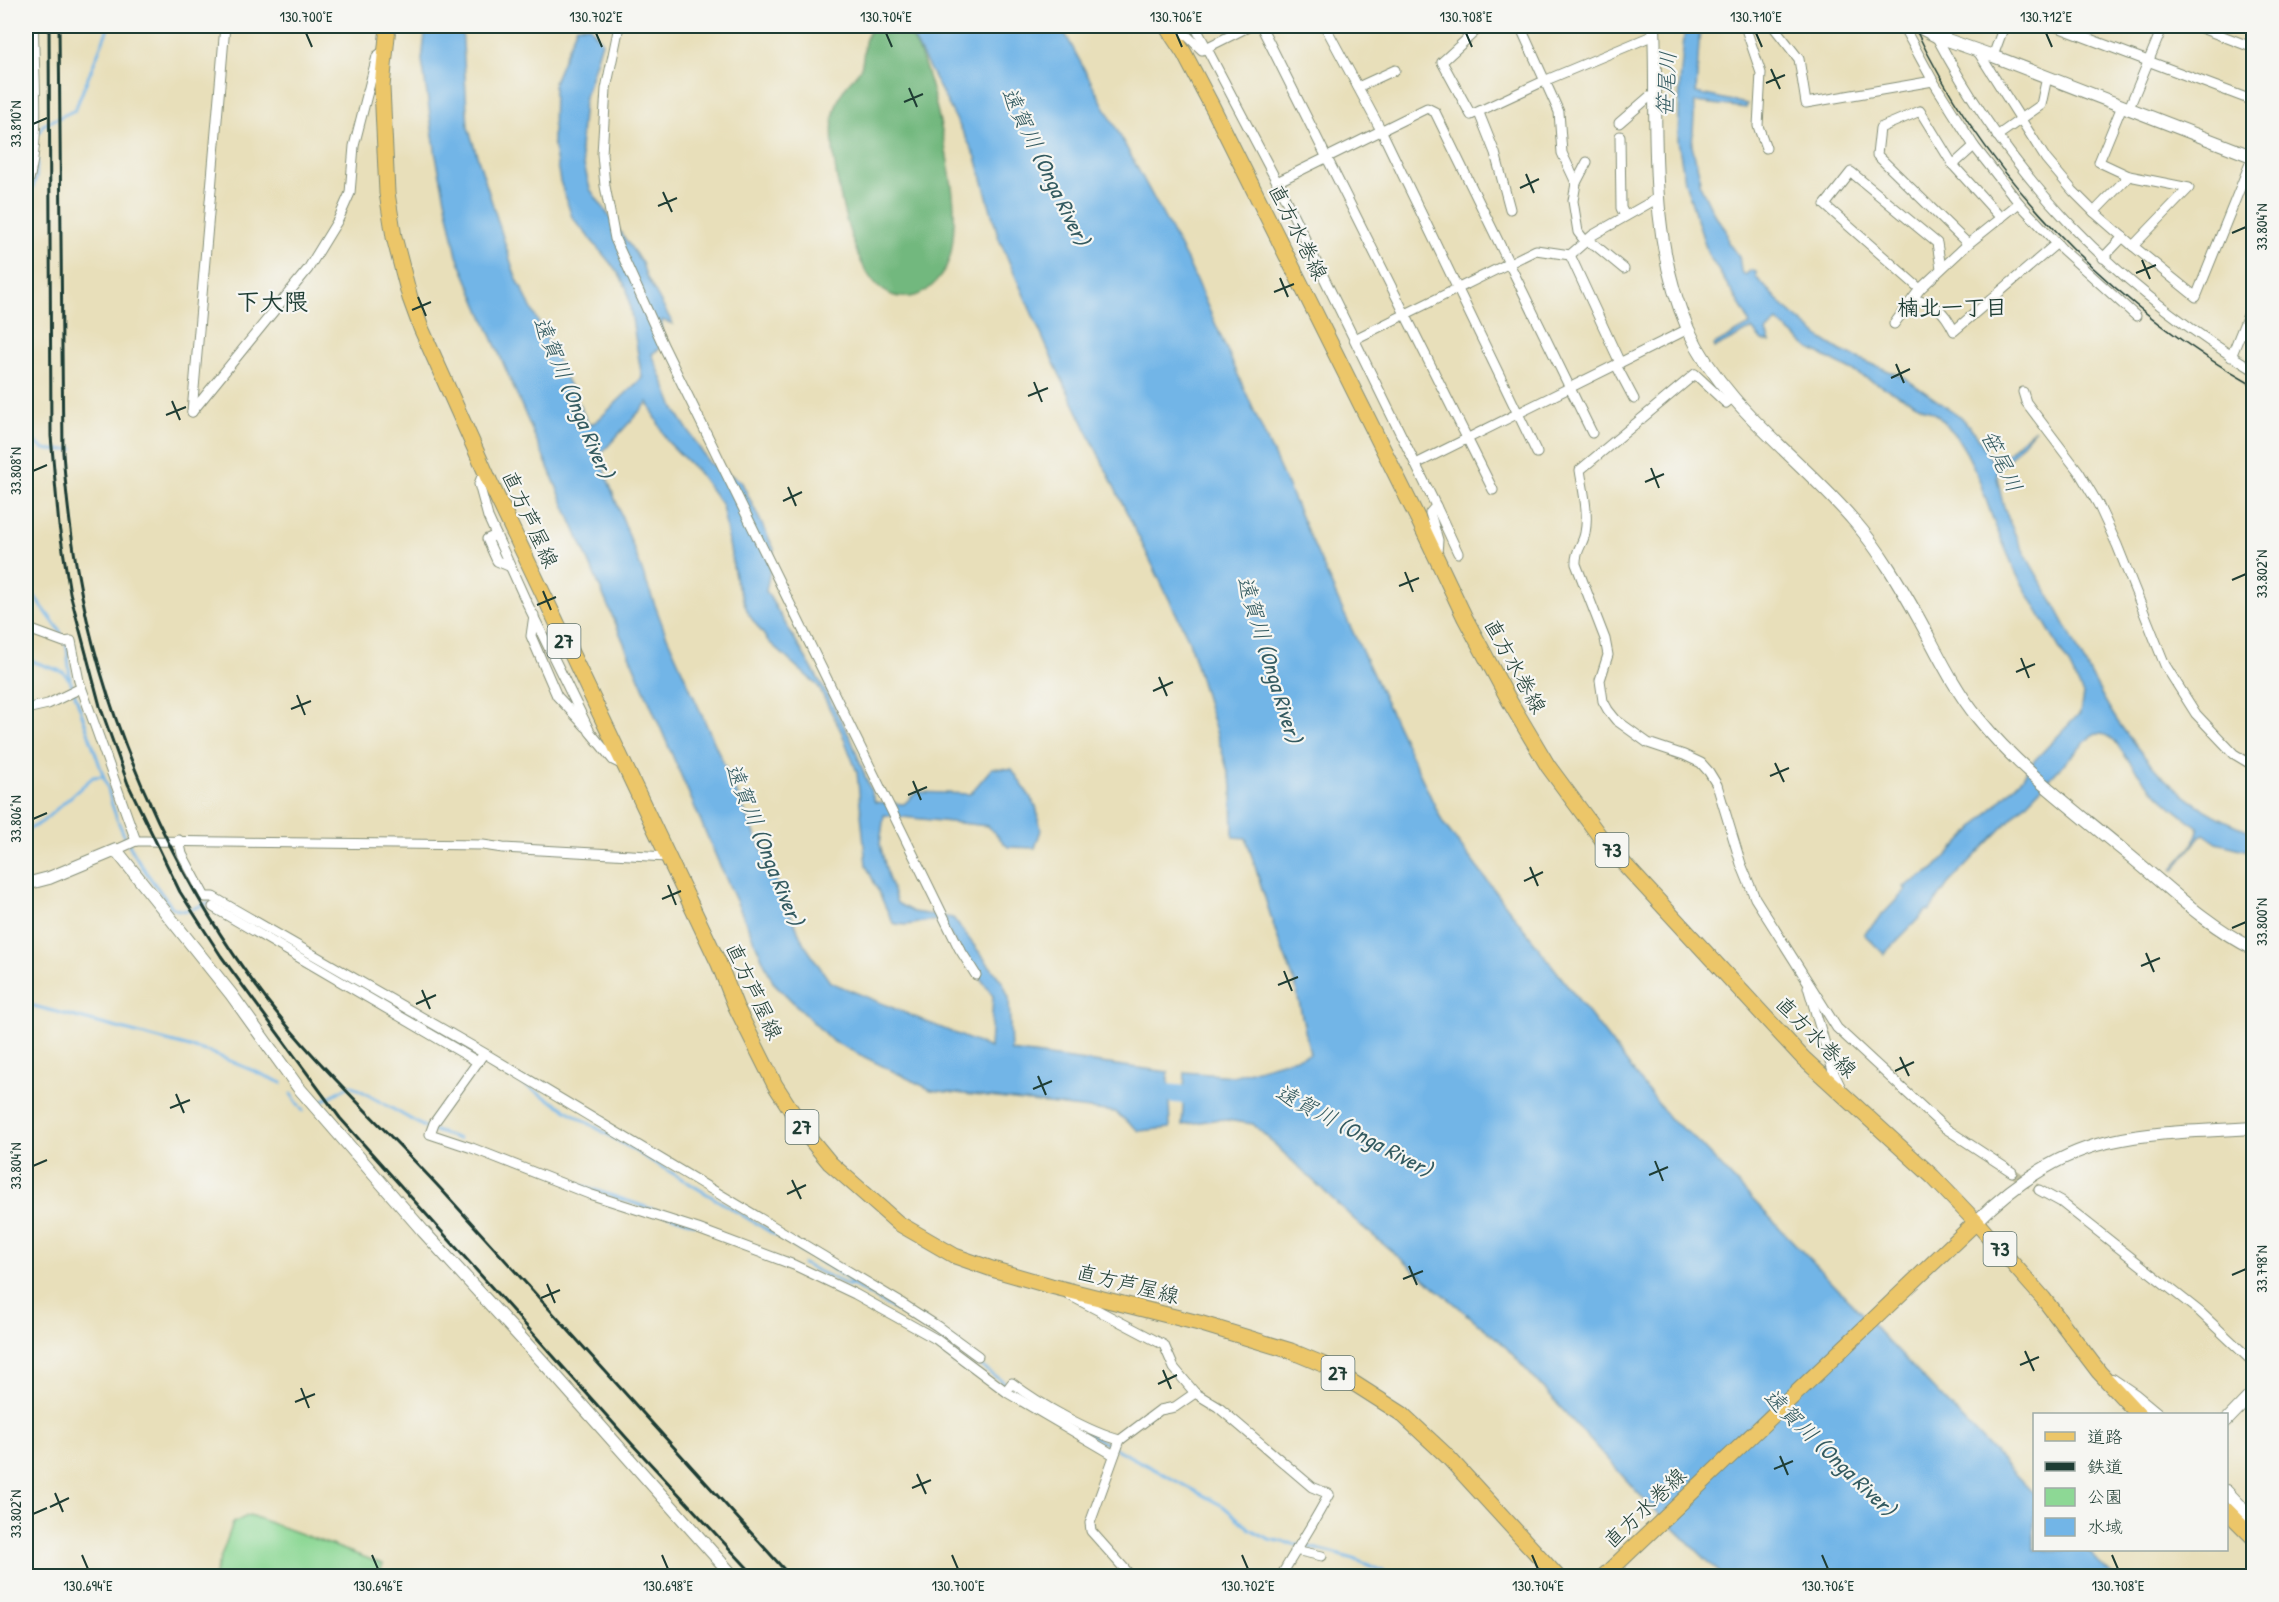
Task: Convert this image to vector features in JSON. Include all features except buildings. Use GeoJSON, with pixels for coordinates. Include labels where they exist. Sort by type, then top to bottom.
{"type":"FeatureCollection","features":[{"type":"Feature","properties":{"kind":"main road","name":"直方芦屋線"},"geometry":{"type":"LineString","coordinates":[[388,26],[382,87],[387,193],[394,237],[410,298],[421,328],[484,469],[775,1085],[807,1135],[830,1163],[898,1223],[955,1256],[1052,1286],[1199,1323],[1291,1351],[1335,1371],[1402,1414],[1447,1455],[1557,1576]]}},
{"type":"Feature","properties":{"kind":"main road","name":"直方水巻線"},"geometry":{"type":"LineString","coordinates":[[1166,26],[1184,53],[1218,118],[1437,559],[1510,702],[1542,757],[1604,842],[1803,1058],[1933,1178],[1972,1225],[2043,1298],[2098,1372],[2137,1413]]}},
{"type":"Feature","properties":{"kind":"main road","name":"直方水巻線"},"geometry":{"type":"LineString","coordinates":[[1604,1576],[1972,1225]]}},
{"type":"Feature","properties":{"kind":"main road"},"geometry":{"type":"LineString","coordinates":[[2228,1511],[2253,1538]]}},
{"type":"Feature","properties":{"kind":"street"},"geometry":{"type":"LineString","coordinates":[[26,185],[30,171],[33,122],[29,84],[32,26]]}},
{"type":"Feature","properties":{"kind":"street"},"geometry":{"type":"LineString","coordinates":[[225,26],[192,412],[308,269],[338,219],[350,193],[354,146],[377,56],[385,50]]}},
{"type":"Feature","properties":{"kind":"street"},"geometry":{"type":"LineString","coordinates":[[619,26],[606,89],[602,154],[605,186],[615,239],[664,347],[959,948],[976,975]]}},
{"type":"Feature","properties":{"kind":"street"},"geometry":{"type":"LineString","coordinates":[[1177,26],[1202,50],[1250,26]]}},
{"type":"Feature","properties":{"kind":"street"},"geometry":{"type":"LineString","coordinates":[[1195,26],[1277,182],[1458,553]]}},
{"type":"Feature","properties":{"kind":"street"},"geometry":{"type":"LineString","coordinates":[[1260,26],[1492,490]]}},
{"type":"Feature","properties":{"kind":"street"},"geometry":{"type":"LineString","coordinates":[[1325,26],[1382,132],[1537,453]]}},
{"type":"Feature","properties":{"kind":"street"},"geometry":{"type":"LineString","coordinates":[[1482,26],[1442,62],[1471,115],[1654,30],[1661,238],[1688,329],[1710,370],[1733,397],[1855,522],[1893,573],[1944,666],[1977,718],[2017,760],[2058,796],[2211,923],[2253,949]]}},
{"type":"Feature","properties":{"kind":"street"},"geometry":{"type":"LineString","coordinates":[[1520,26],[1559,112],[1562,153],[1576,183]]}},
{"type":"Feature","properties":{"kind":"street"},"geometry":{"type":"LineString","coordinates":[[1744,26],[1761,73],[1758,126],[1766,148]]}},
{"type":"Feature","properties":{"kind":"street"},"geometry":{"type":"LineString","coordinates":[[1773,26],[1799,59],[1806,103],[1933,81]]}},
{"type":"Feature","properties":{"kind":"street"},"geometry":{"type":"LineString","coordinates":[[1903,26],[1933,81],[1974,146],[2019,203],[2057,243],[2136,316]]}},
{"type":"Feature","properties":{"kind":"street"},"geometry":{"type":"LineString","coordinates":[[1917,26],[1936,36],[1977,50],[1994,56],[2253,157],[2196,297],[2094,212],[2046,159],[1977,50]]}},
{"type":"Feature","properties":{"kind":"street"},"geometry":{"type":"LineString","coordinates":[[1994,56],[2004,26]]}},
{"type":"Feature","properties":{"kind":"street"},"geometry":{"type":"LineString","coordinates":[[2055,26],[2253,101]]}},
{"type":"Feature","properties":{"kind":"street"},"geometry":{"type":"LineString","coordinates":[[2133,246],[2189,188],[2129,176],[2098,162],[2149,61],[2163,26]]}},
{"type":"Feature","properties":{"kind":"street"},"geometry":{"type":"LineString","coordinates":[[2196,26],[2253,48]]}},
{"type":"Feature","properties":{"kind":"street"},"geometry":{"type":"LineString","coordinates":[[1936,36],[1959,79],[1997,136],[2036,187],[2072,227],[2142,293],[2231,357],[2253,370]]}},
{"type":"Feature","properties":{"kind":"street"},"geometry":{"type":"LineString","coordinates":[[1358,87],[1395,70]]}},
{"type":"Feature","properties":{"kind":"street"},"geometry":{"type":"LineString","coordinates":[[1997,136],[2041,105],[2047,77]]}},
{"type":"Feature","properties":{"kind":"street"},"geometry":{"type":"LineString","coordinates":[[1619,123],[1648,97],[1655,96]]}},
{"type":"Feature","properties":{"kind":"street"},"geometry":{"type":"LineString","coordinates":[[1277,182],[1427,108],[1435,112],[1592,433]]}},
{"type":"Feature","properties":{"kind":"street"},"geometry":{"type":"LineString","coordinates":[[1968,244],[1876,155],[1880,128],[1920,111],[1953,165],[2001,218]]}},
{"type":"Feature","properties":{"kind":"street"},"geometry":{"type":"LineString","coordinates":[[1479,113],[1495,153],[1510,209]]}},
{"type":"Feature","properties":{"kind":"street"},"geometry":{"type":"LineString","coordinates":[[1620,136],[1621,208],[1625,216]]}},
{"type":"Feature","properties":{"kind":"street"},"geometry":{"type":"LineString","coordinates":[[1953,165],[1974,146]]}},
{"type":"Feature","properties":{"kind":"street"},"geometry":{"type":"LineString","coordinates":[[1587,162],[1576,183],[1574,201],[1578,232],[1585,241],[1595,245],[1624,268]]}},
{"type":"Feature","properties":{"kind":"street"},"geometry":{"type":"LineString","coordinates":[[1920,289],[1825,205],[1851,172],[1937,243],[1941,268]]}},
{"type":"Feature","properties":{"kind":"street"},"geometry":{"type":"LineString","coordinates":[[2094,212],[2129,176]]}},
{"type":"Feature","properties":{"kind":"street"},"geometry":{"type":"LineString","coordinates":[[1355,339],[1536,250],[1569,255],[1585,241],[1658,198]]}},
{"type":"Feature","properties":{"kind":"street"},"geometry":{"type":"LineString","coordinates":[[1894,324],[1920,289],[1941,268],[2019,203]]}},
{"type":"Feature","properties":{"kind":"street"},"geometry":{"type":"LineString","coordinates":[[2103,258],[2123,237]]}},
{"type":"Feature","properties":{"kind":"street"},"geometry":{"type":"LineString","coordinates":[[1913,299],[1927,302],[1944,312],[1954,331],[2057,243]]}},
{"type":"Feature","properties":{"kind":"street"},"geometry":{"type":"LineString","coordinates":[[1569,255],[1634,399]]}},
{"type":"Feature","properties":{"kind":"street"},"geometry":{"type":"LineString","coordinates":[[2231,357],[2253,300]]}},
{"type":"Feature","properties":{"kind":"street"},"geometry":{"type":"LineString","coordinates":[[1416,464],[1688,329]]}},
{"type":"Feature","properties":{"kind":"street"},"geometry":{"type":"LineString","coordinates":[[1733,397],[1726,403],[1695,374],[1580,470],[1585,496],[1586,534],[1576,555],[1576,564],[1605,639],[1608,655],[1600,680],[1603,701],[1616,720],[1648,743],[1701,763],[1709,772],[1717,785],[1741,864],[1755,898],[1837,1028],[1945,1128],[2012,1172]]}},
{"type":"Feature","properties":{"kind":"street"},"geometry":{"type":"LineString","coordinates":[[2023,392],[2026,402],[2079,472],[2098,504],[2165,665],[2196,714],[2234,754],[2253,766]]}},
{"type":"Feature","properties":{"kind":"street"},"geometry":{"type":"LineString","coordinates":[[484,469],[479,484],[488,517],[511,567],[590,730],[613,760],[623,765]]}},
{"type":"Feature","properties":{"kind":"street"},"geometry":{"type":"LineString","coordinates":[[1436,506],[1430,513],[1438,540],[1437,559]]}},
{"type":"Feature","properties":{"kind":"street"},"geometry":{"type":"LineString","coordinates":[[534,615],[531,636],[557,696],[576,719],[590,730]]}},
{"type":"Feature","properties":{"kind":"street"},"geometry":{"type":"LineString","coordinates":[[26,628],[64,642],[71,641],[81,688],[126,845],[298,1087],[423,1231],[555,1375],[733,1576]]}},
{"type":"Feature","properties":{"kind":"street"},"geometry":{"type":"LineString","coordinates":[[26,710],[48,704],[81,688]]}},
{"type":"Feature","properties":{"kind":"street"},"geometry":{"type":"LineString","coordinates":[[179,840],[182,854],[205,897],[213,897],[484,1053],[898,1301],[938,1326],[978,1356]]}},
{"type":"Feature","properties":{"kind":"street"},"geometry":{"type":"LineString","coordinates":[[26,884],[49,878],[126,845],[179,840],[249,843],[351,842],[483,845],[667,857]]}},
{"type":"Feature","properties":{"kind":"street"},"geometry":{"type":"LineString","coordinates":[[213,908],[479,1060],[430,1134],[589,1194],[698,1229],[794,1265],[855,1294],[936,1339],[1008,1388],[1117,1448]]}},
{"type":"Feature","properties":{"kind":"street"},"geometry":{"type":"LineString","coordinates":[[1806,981],[1833,1071],[1846,1097]]}},
{"type":"Feature","properties":{"kind":"street"},"geometry":{"type":"LineString","coordinates":[[1972,1225],[2001,1197],[2038,1172],[2073,1154],[2106,1142],[2141,1136],[2253,1128]]}},
{"type":"Feature","properties":{"kind":"street"},"geometry":{"type":"LineString","coordinates":[[2039,1190],[2061,1202],[2200,1312],[2253,1363]]}},
{"type":"Feature","properties":{"kind":"street"},"geometry":{"type":"LineString","coordinates":[[1052,1286],[1164,1345],[1174,1368],[1195,1393],[1218,1407],[1312,1487],[1329,1494],[1311,1529],[1281,1576]]}},
{"type":"Feature","properties":{"kind":"street"},"geometry":{"type":"LineString","coordinates":[[2098,1372],[2134,1395],[2156,1413]]}},
{"type":"Feature","properties":{"kind":"street"},"geometry":{"type":"LineString","coordinates":[[1008,1388],[1012,1383],[1031,1397],[1110,1438],[1117,1448]]}},
{"type":"Feature","properties":{"kind":"street"},"geometry":{"type":"LineString","coordinates":[[2228,1419],[2253,1392]]}},
{"type":"Feature","properties":{"kind":"street"},"geometry":{"type":"LineString","coordinates":[[1131,1576],[1091,1531],[1090,1523],[1117,1448],[1160,1410],[1175,1407],[1195,1393]]}},
{"type":"Feature","properties":{"kind":"street"},"geometry":{"type":"LineString","coordinates":[[2228,1493],[2253,1520]]}},
{"type":"Feature","properties":{"kind":"street"},"geometry":{"type":"LineString","coordinates":[[1298,1547],[1322,1556]]}},
{"type":"Feature","properties":{"kind":"green space"},"geometry":{"type":"Polygon","coordinates":[[[874,26],[892,26],[900,29],[908,33],[916,45],[932,88],[953,191],[954,232],[948,263],[932,286],[921,294],[909,297],[893,296],[884,291],[865,270],[848,228],[833,152],[832,130],[836,107],[845,88],[861,67],[865,40],[874,26]]]}},
{"type":"Feature","properties":{"kind":"green space"},"geometry":{"type":"Polygon","coordinates":[[[249,1515],[383,1564],[378,1576],[214,1576],[233,1523],[249,1515]]]}},
{"type":"Feature","properties":{"kind":"water"},"geometry":{"type":"Polygon","coordinates":[[[426,26],[462,26],[468,127],[515,275],[589,425],[597,421],[642,378],[627,289],[617,271],[572,217],[560,181],[553,142],[554,82],[577,26],[590,26],[602,42],[584,100],[580,149],[590,189],[642,263],[646,276],[673,324],[662,320],[660,348],[652,354],[675,410],[709,463],[741,481],[774,549],[766,591],[851,739],[875,802],[904,804],[917,792],[970,794],[992,768],[1012,769],[1036,806],[1041,830],[1035,848],[1008,847],[988,826],[884,815],[880,844],[897,903],[913,912],[953,918],[1003,983],[1009,998],[1011,1051],[1168,1072],[1170,1128],[1139,1131],[1115,1112],[931,1090],[832,1041],[773,982],[718,861],[457,256],[436,156],[422,60],[426,26]],[[648,402],[599,456],[665,632],[804,944],[830,982],[990,1048],[993,996],[940,921],[933,920],[906,925],[893,923],[866,865],[857,772],[842,733],[818,686],[769,642],[749,615],[736,582],[722,505],[698,472],[667,441],[648,402]]]}},
{"type":"Feature","properties":{"kind":"water"},"geometry":{"type":"Polygon","coordinates":[[[907,26],[1061,26],[1187,260],[1343,611],[1443,823],[1669,1118],[1692,1136],[2033,1493],[2033,1551],[2088,1551],[2113,1576],[1723,1576],[1639,1494],[1503,1344],[1358,1223],[1253,1124],[1219,1119],[1182,1125],[1185,1072],[1233,1076],[1310,1054],[1295,983],[1277,936],[1246,838],[1233,837],[1232,785],[1188,638],[1053,361],[999,239],[976,157],[907,26]]]}},
{"type":"Feature","properties":{"kind":"water","name":"笹尾川"},"geometry":{"type":"Polygon","coordinates":[[[1685,26],[1700,26],[1696,93],[1747,104],[1746,108],[1695,102],[1692,146],[1700,177],[1699,183],[1714,214],[1726,230],[1728,243],[1739,256],[1741,271],[1745,275],[1751,270],[1756,272],[1756,277],[1783,306],[1822,339],[1841,351],[1903,377],[1961,417],[1976,434],[1991,460],[2000,461],[2035,429],[1998,469],[1997,474],[2003,503],[2016,537],[2102,697],[2132,741],[2158,772],[2190,800],[2215,815],[2253,832],[2253,852],[2217,843],[2204,834],[2174,870],[2172,869],[2191,847],[2199,832],[2198,827],[2152,789],[2115,741],[2104,735],[2092,735],[1948,884],[1929,911],[1927,910],[1884,954],[1864,934],[1906,890],[1904,887],[1934,869],[2023,777],[2032,763],[2080,713],[2083,694],[2068,663],[2017,575],[1966,452],[1955,434],[1936,414],[1810,349],[1777,321],[1766,332],[1770,342],[1762,341],[1752,329],[1715,348],[1714,345],[1750,325],[1745,313],[1708,254],[1685,182],[1678,141],[1685,26]]]}},
{"type":"Feature","properties":{"kind":"waterway"},"geometry":{"type":"LineString","coordinates":[[39,132],[43,125],[75,110],[109,26]]}},
{"type":"Feature","properties":{"kind":"waterway"},"geometry":{"type":"LineString","coordinates":[[26,207],[36,178],[37,160]]}},
{"type":"Feature","properties":{"kind":"waterway"},"geometry":{"type":"LineString","coordinates":[[26,433],[46,450],[73,449]]}},
{"type":"Feature","properties":{"kind":"waterway"},"geometry":{"type":"LineString","coordinates":[[26,585],[60,631],[67,647],[70,678]]}},
{"type":"Feature","properties":{"kind":"waterway"},"geometry":{"type":"LineString","coordinates":[[26,659],[63,672],[70,680],[118,822],[142,867],[162,894],[176,909],[190,909],[208,903],[214,905]]}},
{"type":"Feature","properties":{"kind":"waterway"},"geometry":{"type":"LineString","coordinates":[[26,831],[42,822],[93,777],[103,776]]}},
{"type":"Feature","properties":{"kind":"waterway"},"geometry":{"type":"LineString","coordinates":[[26,1004],[209,1052],[282,1083]]}},
{"type":"Feature","properties":{"kind":"waterway"},"geometry":{"type":"LineString","coordinates":[[428,1027],[844,1276],[856,1287],[933,1332]]}},
{"type":"Feature","properties":{"kind":"waterway"},"geometry":{"type":"LineString","coordinates":[[322,1101],[351,1085],[426,1128],[459,1139]]}},
{"type":"Feature","properties":{"kind":"waterway","name":"遠賀川 (Onga River)"},"geometry":{"type":"LineString","coordinates":[[1145,1091],[1207,1097]]}},
{"type":"Feature","properties":{"kind":"waterway"},"geometry":{"type":"LineString","coordinates":[[291,1094],[303,1111]]}},
{"type":"Feature","properties":{"kind":"waterway"},"geometry":{"type":"LineString","coordinates":[[571,1182],[696,1224]]}},
{"type":"Feature","properties":{"kind":"waterway"},"geometry":{"type":"LineString","coordinates":[[803,1264],[847,1285],[855,1286]]}},
{"type":"Feature","properties":{"kind":"waterway"},"geometry":{"type":"LineString","coordinates":[[938,1336],[1009,1386]]}},
{"type":"Feature","properties":{"kind":"waterway"},"geometry":{"type":"LineString","coordinates":[[1075,1427],[1223,1506],[1250,1529],[1269,1539],[1354,1559],[1395,1576]]}},
{"type":"Feature","properties":{"kind":"tunnel"},"geometry":{"type":"LineString","coordinates":[[2012,1172],[2039,1190]]}},
{"type":"Feature","properties":{"kind":"tram line"},"geometry":{"type":"LineString","coordinates":[[1914,26],[1943,81],[1977,134],[2015,184],[2057,231],[2102,276],[2150,317],[2201,353],[2254,386]]}},
{"type":"Feature","properties":{"kind":"railway"},"geometry":{"type":"LineString","coordinates":[[49,26],[51,436],[59,526],[70,593],[100,706],[128,784],[180,892],[221,956],[340,1118],[632,1444],[755,1576]]}},
{"type":"Feature","properties":{"kind":"railway"},"geometry":{"type":"LineString","coordinates":[[59,26],[63,453],[70,525],[90,632],[108,696],[131,759],[158,821],[189,881],[224,939],[261,993],[302,1043],[449,1198],[790,1576]]}},
{"type":"Feature","properties":{"kind":"district","name":"下大隈"},"geometry":{"type":"Point","coordinates":[272,302]}},
{"type":"Feature","properties":{"kind":"district","name":"楠北一丁目"},"geometry":{"type":"Point","coordinates":[1952,307]}}]}
